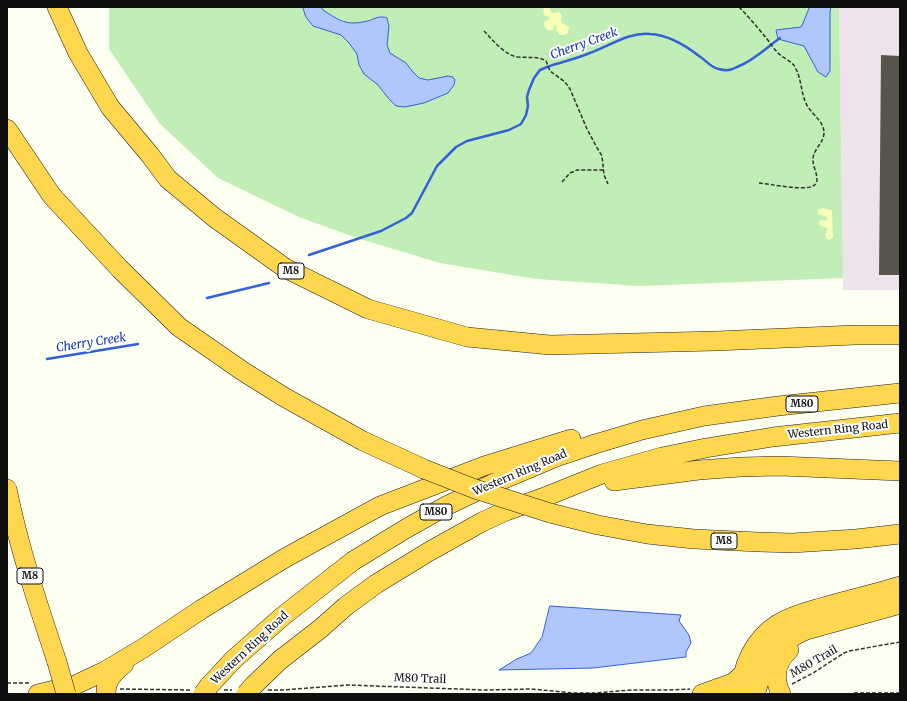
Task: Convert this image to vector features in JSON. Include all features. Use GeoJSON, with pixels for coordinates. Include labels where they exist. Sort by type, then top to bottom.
{"type":"FeatureCollection","features":[{"type":"Feature","properties":{"kind":"highway","name":"M8"},"geometry":{"type":"LineString","coordinates":[[57,7],[78,53],[110,107],[150,154],[168,179],[215,218],[285,268],[368,309],[467,337],[550,345],[716,341],[855,335],[900,335]]}},
{"type":"Feature","properties":{"kind":"highway","name":"M8"},"geometry":{"type":"LineString","coordinates":[[7,129],[52,196],[120,269],[179,327],[244,372],[284,397],[362,441],[424,469],[475,489],[546,506],[598,525],[647,534],[694,539],[792,543],[856,539],[900,534]]}},
{"type":"Feature","properties":{"kind":"highway","name":"Western Ring Road"},"geometry":{"type":"LineString","coordinates":[[207,690],[233,660],[283,616],[352,561],[448,505],[492,484],[556,457],[595,444],[642,430],[704,416],[778,406],[900,393]]}},
{"type":"Feature","properties":{"kind":"highway"},"geometry":{"type":"LineString","coordinates":[[38,694],[75,685],[105,671],[285,558],[380,506],[484,466],[591,433],[653,421],[704,416]]}},
{"type":"Feature","properties":{"kind":"highway","name":"Western Ring Road"},"geometry":{"type":"LineString","coordinates":[[251,690],[280,660],[320,629],[346,606],[376,584],[430,551],[482,522],[506,511],[546,506],[602,474],[662,457],[773,437],[900,423]]}},
{"type":"Feature","properties":{"kind":"highway"},"geometry":{"type":"LineString","coordinates":[[546,506],[588,486],[642,477],[699,470],[780,466],[900,471]]}},
{"type":"Feature","properties":{"kind":"highway","name":"M8"},"geometry":{"type":"LineString","coordinates":[[7,489],[20,546],[66,694]]}},
{"type":"Feature","properties":{"kind":"highway"},"geometry":{"type":"LineString","coordinates":[[741,694],[742,675],[747,661],[763,637],[777,625],[798,614],[900,586]]}},
{"type":"Feature","properties":{"kind":"highway"},"geometry":{"type":"LineString","coordinates":[[755,694],[765,666],[777,648],[794,635],[806,630],[900,604]]}},
{"type":"Feature","properties":{"kind":"highway"},"geometry":{"type":"LineString","coordinates":[[785,690],[777,682],[776,674],[777,666],[787,651],[803,640],[850,618]]}},
{"type":"Feature","properties":{"kind":"highway"},"geometry":{"type":"LineString","coordinates":[[112,692],[106,688],[111,677],[116,670],[142,649]]}},
{"type":"Feature","properties":{"kind":"highway"},"geometry":{"type":"LineString","coordinates":[[696,691],[733,683],[742,675]]}},
{"type":"Feature","properties":{"kind":"path"},"geometry":{"type":"LineString","coordinates":[[738,7],[778,53],[793,63],[808,107],[820,121],[823,127],[824,135],[813,156],[813,165],[817,181],[812,187],[804,188],[759,183]]}},
{"type":"Feature","properties":{"kind":"path"},"geometry":{"type":"LineString","coordinates":[[484,31],[505,52],[518,57],[543,59],[550,70],[565,82],[570,89],[587,129],[602,156],[604,175],[608,184]]}},
{"type":"Feature","properties":{"kind":"path"},"geometry":{"type":"LineString","coordinates":[[562,182],[570,173],[577,170],[604,170]]}},
{"type":"Feature","properties":{"kind":"path","name":"M80 Trail"},"geometry":{"type":"LineString","coordinates":[[785,690],[844,653],[900,642]]}},
{"type":"Feature","properties":{"kind":"path","name":"M80 Trail"},"geometry":{"type":"LineString","coordinates":[[112,692],[284,690],[348,685],[480,690],[531,688],[573,693],[632,690],[696,691]]}},
{"type":"Feature","properties":{"kind":"path"},"geometry":{"type":"LineString","coordinates":[[854,693],[900,693]]}},
{"type":"Feature","properties":{"kind":"shaded area"},"geometry":{"type":"Polygon","coordinates":[[[109,7],[839,7],[843,278],[639,286],[536,279],[440,263],[357,238],[299,217],[218,178],[160,124],[109,49],[109,7]]]}},
{"type":"Feature","properties":{"kind":"shaded area"},"geometry":{"type":"Polygon","coordinates":[[[839,7],[900,7],[900,290],[843,290],[839,7]]]}},
{"type":"Feature","properties":{"kind":"sand"},"geometry":{"type":"Polygon","coordinates":[[[545,7],[549,7],[553,13],[560,13],[562,16],[561,22],[569,27],[568,33],[565,35],[560,35],[556,30],[556,25],[554,26],[553,30],[546,29],[544,22],[550,18],[544,15],[543,10],[545,7]]]}},
{"type":"Feature","properties":{"kind":"sand"},"geometry":{"type":"Polygon","coordinates":[[[823,208],[832,211],[833,237],[831,239],[826,238],[825,235],[827,228],[819,224],[820,220],[827,221],[825,216],[818,214],[818,210],[823,208]]]}},
{"type":"Feature","properties":{"kind":"water"},"geometry":{"type":"Polygon","coordinates":[[[303,7],[321,7],[323,10],[339,20],[349,23],[368,21],[379,17],[387,18],[389,26],[387,45],[390,53],[406,63],[419,78],[428,80],[448,76],[453,77],[455,80],[454,85],[448,93],[424,103],[405,107],[396,106],[378,85],[364,74],[359,65],[357,54],[349,43],[341,35],[313,26],[306,17],[303,7]]]}},
{"type":"Feature","properties":{"kind":"water"},"geometry":{"type":"Polygon","coordinates":[[[810,7],[831,7],[830,71],[826,77],[818,72],[804,46],[778,39],[776,30],[801,27],[810,7]]]}},
{"type":"Feature","properties":{"kind":"water"},"geometry":{"type":"Polygon","coordinates":[[[550,606],[681,615],[679,621],[689,635],[691,643],[686,652],[686,657],[593,668],[499,670],[517,659],[531,653],[542,637],[550,606]]]}},
{"type":"Feature","properties":{"kind":"building"},"geometry":{"type":"Polygon","coordinates":[[[881,55],[900,56],[900,275],[879,275],[881,55]]]}},
{"type":"Feature","properties":{"kind":"waterway","name":"Cherry Creek"},"geometry":{"type":"LineString","coordinates":[[309,255],[381,231],[406,218],[412,213],[437,166],[456,147],[467,141],[509,130],[521,124],[526,115],[529,90],[534,78],[540,70],[585,55],[627,37],[642,34],[670,38],[688,48],[713,67],[721,70],[728,70],[748,61],[780,38]]}},
{"type":"Feature","properties":{"kind":"waterway","name":"Cherry Creek"},"geometry":{"type":"LineString","coordinates":[[207,298],[269,283]]}},
{"type":"Feature","properties":{"kind":"waterway","name":"Cherry Creek"},"geometry":{"type":"LineString","coordinates":[[47,359],[138,344]]}}]}
